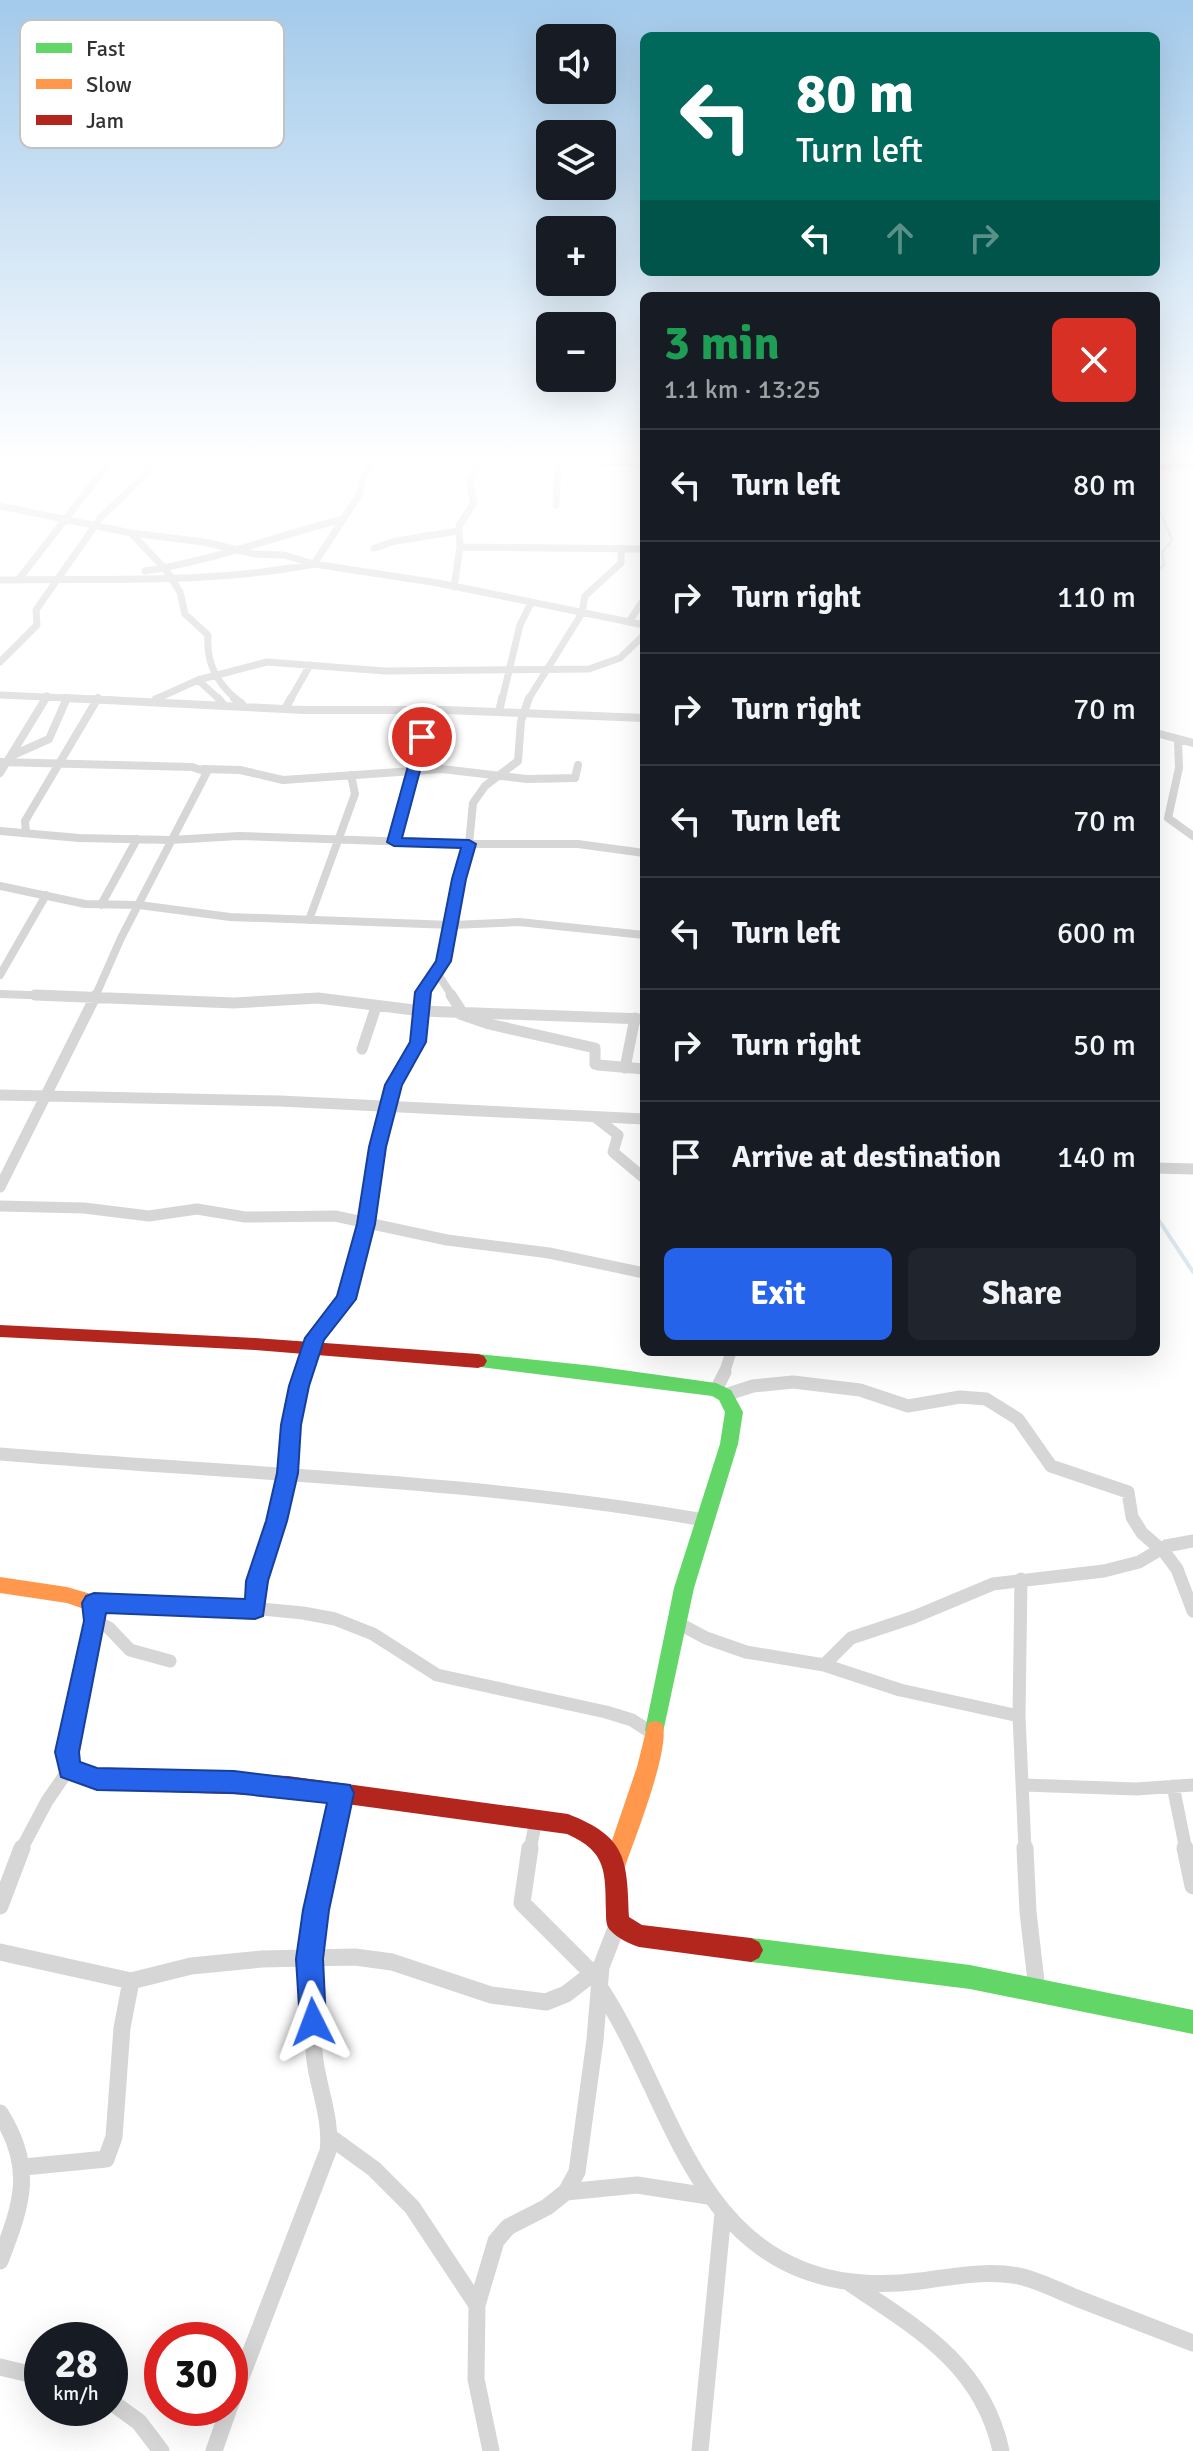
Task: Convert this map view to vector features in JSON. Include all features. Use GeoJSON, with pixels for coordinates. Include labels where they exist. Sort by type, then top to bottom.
{"type":"FeatureCollection","features":[{"type":"Feature","properties":{"kind":"street"},"geometry":{"type":"LineString","coordinates":[[0,662],[37,625],[36,610],[59,577]]}},
{"type":"Feature","properties":{"kind":"street"},"geometry":{"type":"LineString","coordinates":[[0,580],[122,577]]}},
{"type":"Feature","properties":{"kind":"street"},"geometry":{"type":"LineString","coordinates":[[171,577],[185,601],[185,614],[208,635],[206,657],[215,675],[243,705]]}},
{"type":"Feature","properties":{"kind":"street"},"geometry":{"type":"LineString","coordinates":[[397,577],[640,624]]}},
{"type":"Feature","properties":{"kind":"street"},"geometry":{"type":"LineString","coordinates":[[454,587],[455,577]]}},
{"type":"Feature","properties":{"kind":"street"},"geometry":{"type":"LineString","coordinates":[[255,1609],[257,1581],[277,1521],[287,1473],[294,1407],[319,1330],[346,1299],[366,1224],[377,1147],[394,1085],[418,1042],[423,992],[444,961],[459,879],[469,844],[473,803],[477,795],[518,761],[523,712],[545,670],[582,613],[585,596],[605,577]]}},
{"type":"Feature","properties":{"kind":"street"},"geometry":{"type":"LineString","coordinates":[[499,712],[520,625],[531,603]]}},
{"type":"Feature","properties":{"kind":"street"},"geometry":{"type":"LineString","coordinates":[[629,622],[640,605]]}},
{"type":"Feature","properties":{"kind":"street"},"geometry":{"type":"LineString","coordinates":[[152,701],[198,680],[267,662],[385,671],[603,667],[631,652],[640,640]]}},
{"type":"Feature","properties":{"kind":"street"},"geometry":{"type":"LineString","coordinates":[[285,709],[310,665]]}},
{"type":"Feature","properties":{"kind":"street"},"geometry":{"type":"LineString","coordinates":[[198,680],[214,692],[223,704]]}},
{"type":"Feature","properties":{"kind":"street"},"geometry":{"type":"LineString","coordinates":[[0,695],[343,712],[434,710],[640,718]]}},
{"type":"Feature","properties":{"kind":"street"},"geometry":{"type":"LineString","coordinates":[[0,773],[47,696]]}},
{"type":"Feature","properties":{"kind":"street"},"geometry":{"type":"LineString","coordinates":[[6,760],[49,739],[67,697]]}},
{"type":"Feature","properties":{"kind":"street"},"geometry":{"type":"LineString","coordinates":[[26,833],[25,821],[98,698]]}},
{"type":"Feature","properties":{"kind":"street"},"geometry":{"type":"LineString","coordinates":[[394,842],[424,730],[434,710]]}},
{"type":"Feature","properties":{"kind":"street"},"geometry":{"type":"LineString","coordinates":[[1160,734],[1193,743]]}},
{"type":"Feature","properties":{"kind":"street"},"geometry":{"type":"LineString","coordinates":[[1178,740],[1178,777],[1167,813],[1171,822],[1193,836]]}},
{"type":"Feature","properties":{"kind":"street"},"geometry":{"type":"LineString","coordinates":[[6,760],[240,770],[283,780],[442,769],[497,777],[570,779],[577,776],[578,765]]}},
{"type":"Feature","properties":{"kind":"street"},"geometry":{"type":"LineString","coordinates":[[0,1187],[94,1000],[111,957],[207,772],[203,769]]}},
{"type":"Feature","properties":{"kind":"street"},"geometry":{"type":"LineString","coordinates":[[309,920],[355,794],[351,775]]}},
{"type":"Feature","properties":{"kind":"street"},"geometry":{"type":"LineString","coordinates":[[0,831],[171,840],[239,836],[469,844],[578,844],[640,852]]}},
{"type":"Feature","properties":{"kind":"street"},"geometry":{"type":"LineString","coordinates":[[101,905],[137,839]]}},
{"type":"Feature","properties":{"kind":"street"},"geometry":{"type":"LineString","coordinates":[[0,886],[101,905],[139,905],[230,917],[452,925],[519,922],[640,935]]}},
{"type":"Feature","properties":{"kind":"street"},"geometry":{"type":"LineString","coordinates":[[0,975],[46,895]]}},
{"type":"Feature","properties":{"kind":"street"},"geometry":{"type":"LineString","coordinates":[[437,973],[459,1012],[497,1028],[533,1032],[572,1045],[595,1048],[595,1064],[640,1069]]}},
{"type":"Feature","properties":{"kind":"street"},"geometry":{"type":"LineString","coordinates":[[0,994],[234,1003],[318,998],[422,1011],[639,1019],[625,1068]]}},
{"type":"Feature","properties":{"kind":"street"},"geometry":{"type":"LineString","coordinates":[[362,1049],[376,1007]]}},
{"type":"Feature","properties":{"kind":"street"},"geometry":{"type":"LineString","coordinates":[[0,1095],[390,1106],[640,1119]]}},
{"type":"Feature","properties":{"kind":"street"},"geometry":{"type":"LineString","coordinates":[[594,1117],[618,1135],[613,1152],[640,1175]]}},
{"type":"Feature","properties":{"kind":"street"},"geometry":{"type":"LineString","coordinates":[[1160,1168],[1193,1169]]}},
{"type":"Feature","properties":{"kind":"street"},"geometry":{"type":"LineString","coordinates":[[0,1206],[84,1208],[149,1216],[197,1209],[245,1217],[335,1216],[474,1245],[549,1253],[640,1272]]}},
{"type":"Feature","properties":{"kind":"street"},"geometry":{"type":"LineString","coordinates":[[0,1331],[312,1347],[555,1367],[720,1393],[793,1382],[860,1390],[908,1406],[960,1397],[986,1399],[1018,1419],[1051,1466],[1128,1492],[1132,1517],[1142,1533],[1161,1549],[1177,1569],[1193,1611]]}},
{"type":"Feature","properties":{"kind":"street"},"geometry":{"type":"LineString","coordinates":[[720,1393],[731,1356]]}},
{"type":"Feature","properties":{"kind":"street"},"geometry":{"type":"LineString","coordinates":[[615,1864],[639,1800],[656,1735],[676,1622],[729,1444],[734,1412],[720,1393]]}},
{"type":"Feature","properties":{"kind":"street"},"geometry":{"type":"LineString","coordinates":[[0,1454],[139,1466],[287,1473],[547,1496],[704,1520]]}},
{"type":"Feature","properties":{"kind":"street"},"geometry":{"type":"LineString","coordinates":[[824,1665],[851,1638],[914,1617],[993,1584],[1104,1571],[1139,1562],[1161,1549],[1193,1541]]}},
{"type":"Feature","properties":{"kind":"street"},"geometry":{"type":"LineString","coordinates":[[1021,1579],[1019,1716],[1025,1870],[1037,1990]]}},
{"type":"Feature","properties":{"kind":"street"},"geometry":{"type":"LineString","coordinates":[[0,1585],[67,1595],[94,1603],[299,1613],[350,1625],[381,1638],[411,1661],[437,1675],[606,1712],[632,1720],[656,1735]]}},
{"type":"Feature","properties":{"kind":"street"},"geometry":{"type":"LineString","coordinates":[[0,1906],[22,1846],[42,1805],[69,1769],[67,1752],[95,1621],[94,1603]]}},
{"type":"Feature","properties":{"kind":"street"},"geometry":{"type":"LineString","coordinates":[[95,1621],[105,1624],[124,1646],[137,1653],[170,1661]]}},
{"type":"Feature","properties":{"kind":"street"},"geometry":{"type":"LineString","coordinates":[[676,1622],[706,1638],[746,1652],[824,1665],[900,1690],[1019,1716]]}},
{"type":"Feature","properties":{"kind":"street"},"geometry":{"type":"LineString","coordinates":[[69,1769],[97,1779],[234,1782],[341,1793],[536,1820],[594,1831],[610,1846],[615,1864],[618,1923],[597,1976],[577,2172],[566,2192],[547,2207],[508,2227],[502,2234],[488,2263],[477,2305],[476,2379],[491,2451]]}},
{"type":"Feature","properties":{"kind":"street"},"geometry":{"type":"LineString","coordinates":[[1024,1785],[1136,1789],[1193,1785]]}},
{"type":"Feature","properties":{"kind":"street"},"geometry":{"type":"LineString","coordinates":[[1173,1786],[1193,1886]]}},
{"type":"Feature","properties":{"kind":"street"},"geometry":{"type":"LineString","coordinates":[[248,2361],[316,2187],[330,2137],[315,2060],[310,1959],[316,1910],[341,1793]]}},
{"type":"Feature","properties":{"kind":"street"},"geometry":{"type":"LineString","coordinates":[[536,1820],[522,1903],[597,1976],[630,2035],[686,2161],[708,2196],[757,2244],[798,2270],[819,2279],[850,2284],[878,2284],[967,2273],[1007,2275],[1120,2313],[1193,2343]]}},
{"type":"Feature","properties":{"kind":"street"},"geometry":{"type":"LineString","coordinates":[[618,1923],[639,1936],[664,1941],[970,1977],[1037,1990],[1187,2020],[1193,2037]]}},
{"type":"Feature","properties":{"kind":"street"},"geometry":{"type":"LineString","coordinates":[[0,1952],[131,1981],[191,1966],[310,1959],[380,1960],[491,1995],[546,2002],[597,1976]]}},
{"type":"Feature","properties":{"kind":"street"},"geometry":{"type":"LineString","coordinates":[[24,2167],[106,2159],[110,2154],[122,2028],[131,1981]]}},
{"type":"Feature","properties":{"kind":"street"},"geometry":{"type":"LineString","coordinates":[[0,2113],[18,2146],[24,2167],[23,2197],[0,2261]]}},
{"type":"Feature","properties":{"kind":"street"},"geometry":{"type":"LineString","coordinates":[[330,2137],[373,2167],[414,2211],[453,2275],[477,2305]]}},
{"type":"Feature","properties":{"kind":"street"},"geometry":{"type":"LineString","coordinates":[[566,2192],[636,2183],[708,2196]]}},
{"type":"Feature","properties":{"kind":"street"},"geometry":{"type":"LineString","coordinates":[[700,2451],[723,2213]]}},
{"type":"Feature","properties":{"kind":"street"},"geometry":{"type":"LineString","coordinates":[[850,2284],[893,2312],[965,2373],[979,2390],[989,2410],[1001,2451]]}},
{"type":"Feature","properties":{"kind":"street"},"geometry":{"type":"LineString","coordinates":[[0,2367],[24,2373]]}},
{"type":"Feature","properties":{"kind":"street"},"geometry":{"type":"LineString","coordinates":[[128,2412],[161,2451]]}},
{"type":"Feature","properties":{"kind":"street"},"geometry":{"type":"LineString","coordinates":[[214,2451],[223,2426]]}},
{"type":"Feature","properties":{"kind":"waterway"},"geometry":{"type":"LineString","coordinates":[[1160,1222],[1193,1272]]}},
{"type":"Feature","properties":{"kind":"traffic: fast"},"geometry":{"type":"LineString","coordinates":[[478,1361],[716,1390],[725,1395],[734,1412],[729,1444],[684,1588],[655,1730]]}},
{"type":"Feature","properties":{"kind":"traffic: fast"},"geometry":{"type":"LineString","coordinates":[[751,1950],[970,1977],[1193,2022]]}},
{"type":"Feature","properties":{"kind":"traffic: slow"},"geometry":{"type":"LineString","coordinates":[[0,1585],[67,1595],[94,1603],[95,1621],[67,1752],[69,1769],[97,1779],[170,1782]]}},
{"type":"Feature","properties":{"kind":"traffic: slow"},"geometry":{"type":"LineString","coordinates":[[615,1864],[648,1767],[655,1730]]}},
{"type":"Feature","properties":{"kind":"traffic: jam"},"geometry":{"type":"LineString","coordinates":[[0,1331],[255,1344],[478,1361]]}},
{"type":"Feature","properties":{"kind":"traffic: jam"},"geometry":{"type":"LineString","coordinates":[[170,1782],[288,1786],[568,1824],[586,1832],[608,1850],[616,1874],[618,1923],[639,1936],[751,1950]]}},
{"type":"Feature","properties":{"kind":"route"},"geometry":{"type":"LineString","coordinates":[[313,2022],[310,1959],[316,1910],[341,1793],[234,1782],[97,1779],[69,1769],[67,1752],[95,1621],[94,1603],[255,1609],[257,1581],[277,1521],[287,1473],[291,1425],[299,1386],[319,1330],[346,1299],[366,1224],[377,1147],[394,1085],[418,1042],[423,992],[444,961],[459,879],[469,844],[394,842],[422,737]]}}]}
